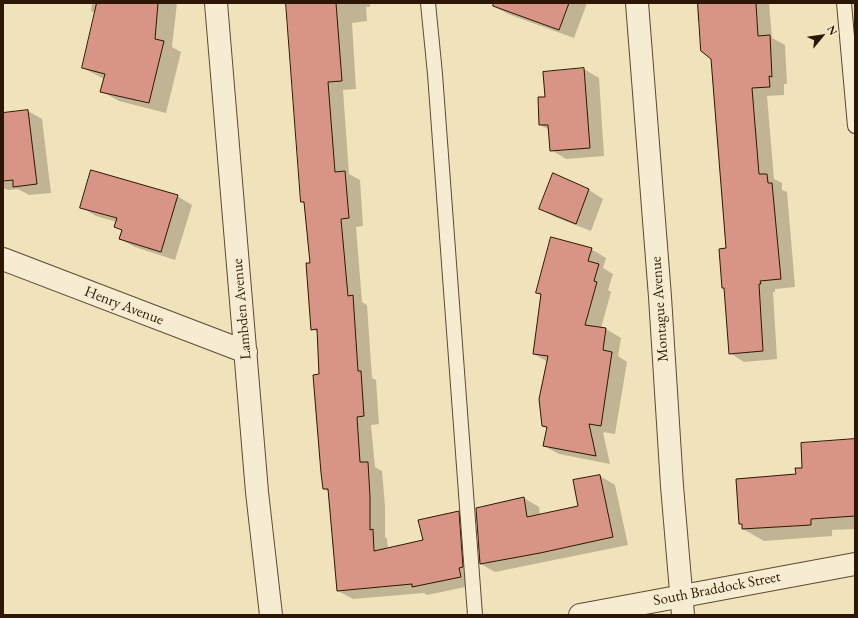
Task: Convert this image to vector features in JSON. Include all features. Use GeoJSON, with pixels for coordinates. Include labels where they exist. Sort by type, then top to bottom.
{"type":"FeatureCollection","features":[{"type":"Feature","properties":{"kind":"street","name":"Lambden Avenue"},"geometry":{"type":"LineString","coordinates":[[216,3],[257,492],[271,615]]}},
{"type":"Feature","properties":{"kind":"street","name":"Montague Avenue"},"geometry":{"type":"LineString","coordinates":[[637,3],[682,606]]}},
{"type":"Feature","properties":{"kind":"street","name":"Henry Avenue"},"geometry":{"type":"LineString","coordinates":[[3,259],[246,352]]}},
{"type":"Feature","properties":{"kind":"street","name":"South Braddock Street"},"geometry":{"type":"LineString","coordinates":[[580,615],[682,606],[855,564]]}},
{"type":"Feature","properties":{"kind":"lane"},"geometry":{"type":"LineString","coordinates":[[428,3],[435,74],[475,615]]}},
{"type":"Feature","properties":{"kind":"lane"},"geometry":{"type":"LineString","coordinates":[[844,3],[855,126]]}},
{"type":"Feature","properties":{"kind":"building"},"geometry":{"type":"Polygon","coordinates":[[[97,3],[158,3],[155,39],[164,41],[149,103],[100,92],[105,74],[82,68],[97,3]]]}},
{"type":"Feature","properties":{"kind":"building"},"geometry":{"type":"Polygon","coordinates":[[[286,3],[336,3],[342,81],[328,82],[335,172],[345,171],[349,218],[341,219],[348,296],[353,295],[358,371],[361,371],[364,416],[357,417],[360,462],[368,462],[370,530],[373,529],[374,551],[423,540],[418,520],[459,511],[463,567],[459,568],[461,577],[412,587],[412,584],[337,591],[328,489],[323,489],[321,473],[313,375],[319,374],[317,329],[311,330],[306,263],[310,263],[304,202],[301,202],[286,3]]]}},
{"type":"Feature","properties":{"kind":"building"},"geometry":{"type":"Polygon","coordinates":[[[494,3],[569,3],[559,30],[493,6],[494,3]]]}},
{"type":"Feature","properties":{"kind":"building"},"geometry":{"type":"Polygon","coordinates":[[[698,3],[756,3],[758,36],[770,35],[772,77],[769,76],[770,87],[752,88],[759,174],[767,174],[768,183],[772,183],[781,279],[760,281],[761,284],[759,284],[763,351],[729,354],[724,288],[722,288],[719,249],[726,248],[711,59],[701,51],[698,3]]]}},
{"type":"Feature","properties":{"kind":"building"},"geometry":{"type":"Polygon","coordinates":[[[584,68],[590,148],[550,151],[548,125],[539,125],[538,97],[545,97],[543,72],[584,68]]]}},
{"type":"Feature","properties":{"kind":"building"},"geometry":{"type":"Polygon","coordinates":[[[28,110],[37,184],[13,187],[13,180],[3,181],[3,113],[28,110]]]}},
{"type":"Feature","properties":{"kind":"building"},"geometry":{"type":"Polygon","coordinates":[[[91,170],[178,195],[161,252],[119,239],[122,230],[114,227],[117,218],[80,208],[91,170]]]}},
{"type":"Feature","properties":{"kind":"building"},"geometry":{"type":"Polygon","coordinates":[[[553,173],[589,189],[576,224],[539,209],[553,173]]]}},
{"type":"Feature","properties":{"kind":"building"},"geometry":{"type":"Polygon","coordinates":[[[551,237],[592,248],[588,261],[599,264],[594,281],[597,282],[585,325],[606,328],[603,350],[612,352],[601,426],[589,424],[596,456],[543,446],[547,427],[542,426],[539,399],[548,356],[533,354],[541,294],[536,293],[551,237]]]}},
{"type":"Feature","properties":{"kind":"building"},"geometry":{"type":"Polygon","coordinates":[[[855,439],[855,516],[811,519],[811,525],[742,529],[742,524],[739,524],[736,479],[796,474],[795,468],[802,468],[801,443],[855,439]]]}},
{"type":"Feature","properties":{"kind":"building"},"geometry":{"type":"Polygon","coordinates":[[[600,475],[613,537],[480,564],[476,508],[524,497],[527,517],[578,506],[573,480],[600,475]]]}}]}
